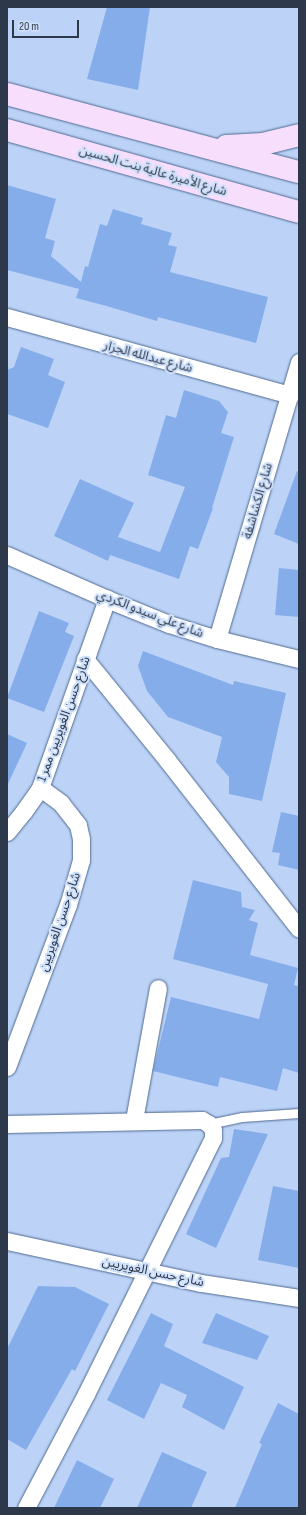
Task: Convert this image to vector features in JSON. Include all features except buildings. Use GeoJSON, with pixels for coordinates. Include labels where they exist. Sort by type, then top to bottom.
{"type":"FeatureCollection","features":[{"type":"Feature","properties":{"kind":"main road"},"geometry":{"type":"LineString","coordinates":[[7,94],[299,172]]}},
{"type":"Feature","properties":{"kind":"main road","name":"شارع الأميرة عالية بنت الحسين"},"geometry":{"type":"LineString","coordinates":[[7,130],[299,212]]}},
{"type":"Feature","properties":{"kind":"main road"},"geometry":{"type":"LineString","coordinates":[[205,148],[263,144],[299,135]]}},
{"type":"Feature","properties":{"kind":"street","name":"شارع عبدالله الجزار"},"geometry":{"type":"LineString","coordinates":[[7,317],[290,395]]}},
{"type":"Feature","properties":{"kind":"street","name":"شارع الكشاشفة"},"geometry":{"type":"LineString","coordinates":[[218,639],[299,362]]}},
{"type":"Feature","properties":{"kind":"street","name":"شارع علي سيدو الكردي"},"geometry":{"type":"LineString","coordinates":[[7,555],[107,599],[169,624],[218,639],[299,659]]}},
{"type":"Feature","properties":{"kind":"street","name":"شارع حسن الغويريين ممر 1"},"geometry":{"type":"LineString","coordinates":[[7,832],[40,788],[107,599]]}},
{"type":"Feature","properties":{"kind":"street"},"geometry":{"type":"LineString","coordinates":[[85,659],[167,760],[299,929]]}},
{"type":"Feature","properties":{"kind":"street","name":"شارع حسن الغويريين"},"geometry":{"type":"LineString","coordinates":[[7,1068],[68,905],[81,860],[81,838],[78,824],[62,803],[40,788]]}},
{"type":"Feature","properties":{"kind":"street"},"geometry":{"type":"LineString","coordinates":[[134,1120],[158,988]]}},
{"type":"Feature","properties":{"kind":"street"},"geometry":{"type":"LineString","coordinates":[[7,1124],[134,1120],[202,1120],[208,1124],[212,1130],[214,1138],[26,1508]]}},
{"type":"Feature","properties":{"kind":"street","name":"شارع حسن الغويريين"},"geometry":{"type":"LineString","coordinates":[[7,1241],[201,1282],[299,1298]]}},
{"type":"Feature","properties":{"kind":"lane"},"geometry":{"type":"LineString","coordinates":[[208,1124],[242,1117],[299,1113]]}}]}
